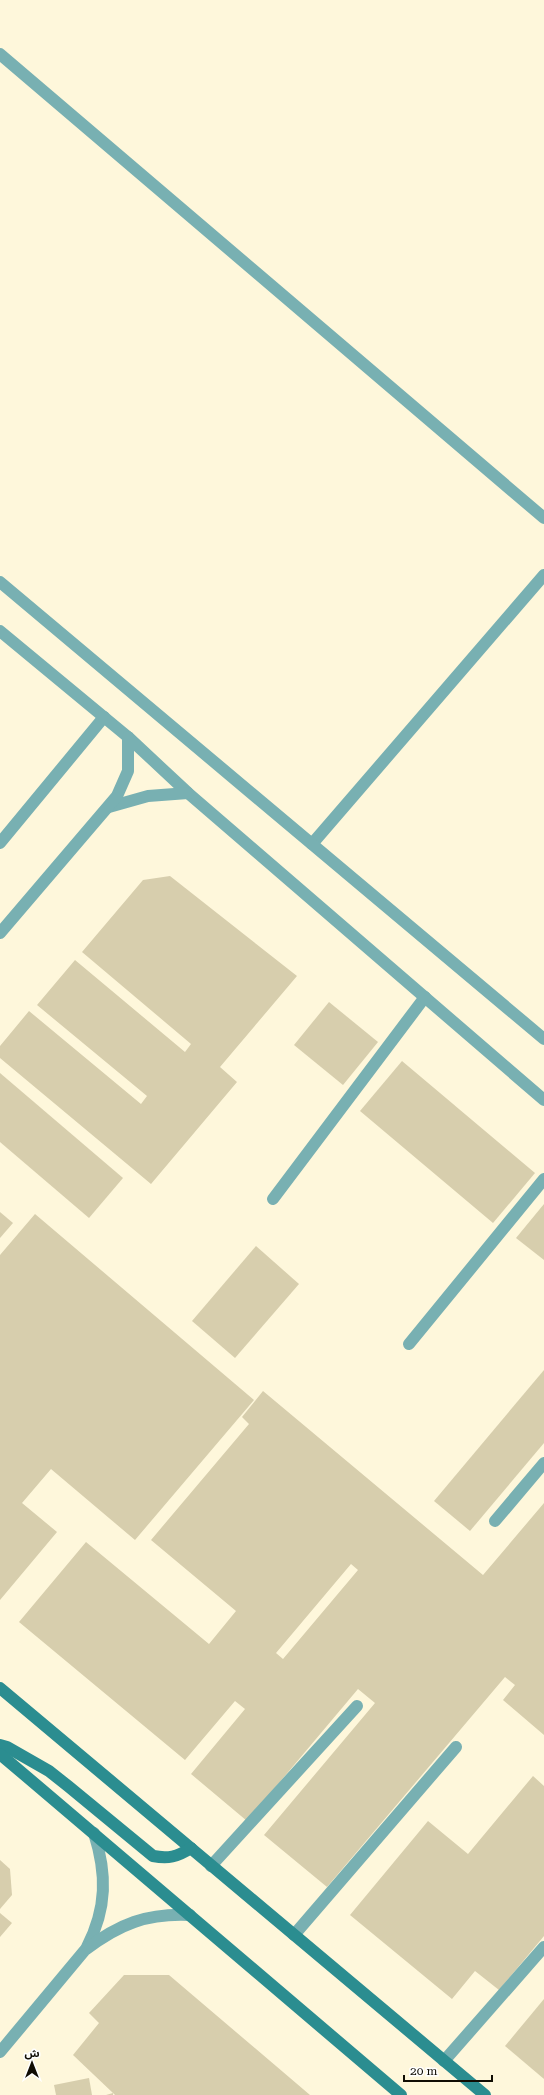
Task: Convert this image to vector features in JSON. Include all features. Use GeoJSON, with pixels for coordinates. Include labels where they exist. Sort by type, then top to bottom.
{"type":"FeatureCollection","features":[{"type":"Feature","properties":{"kind":"main road"},"geometry":{"type":"LineString","coordinates":[[0,1688],[485,2095]]}},
{"type":"Feature","properties":{"kind":"main road"},"geometry":{"type":"LineString","coordinates":[[0,1746],[14,1751],[49,1772],[153,1856],[166,1859],[179,1856],[191,1848]]}},
{"type":"Feature","properties":{"kind":"main road"},"geometry":{"type":"LineString","coordinates":[[0,1754],[401,2095]]}},
{"type":"Feature","properties":{"kind":"street"},"geometry":{"type":"LineString","coordinates":[[0,54],[544,518]]}},
{"type":"Feature","properties":{"kind":"street"},"geometry":{"type":"LineString","coordinates":[[312,844],[544,575]]}},
{"type":"Feature","properties":{"kind":"street"},"geometry":{"type":"LineString","coordinates":[[0,582],[544,1039]]}},
{"type":"Feature","properties":{"kind":"street"},"geometry":{"type":"LineString","coordinates":[[0,631],[128,737],[188,793],[544,1100]]}},
{"type":"Feature","properties":{"kind":"street"},"geometry":{"type":"LineString","coordinates":[[0,844],[104,717]]}},
{"type":"Feature","properties":{"kind":"street"},"geometry":{"type":"LineString","coordinates":[[0,933],[110,807],[123,784],[128,771],[128,737]]}},
{"type":"Feature","properties":{"kind":"street"},"geometry":{"type":"LineString","coordinates":[[110,807],[148,796],[188,793]]}},
{"type":"Feature","properties":{"kind":"street"},"geometry":{"type":"LineString","coordinates":[[273,1199],[425,997]]}},
{"type":"Feature","properties":{"kind":"street"},"geometry":{"type":"LineString","coordinates":[[409,1344],[544,1179]]}},
{"type":"Feature","properties":{"kind":"street"},"geometry":{"type":"LineString","coordinates":[[495,1521],[544,1463]]}},
{"type":"Feature","properties":{"kind":"street"},"geometry":{"type":"LineString","coordinates":[[211,1866],[357,1706]]}},
{"type":"Feature","properties":{"kind":"street"},"geometry":{"type":"LineString","coordinates":[[294,1935],[456,1747]]}},
{"type":"Feature","properties":{"kind":"street"},"geometry":{"type":"LineString","coordinates":[[0,2052],[86,1950],[95,1932],[104,1892],[104,1872],[94,1833]]}},
{"type":"Feature","properties":{"kind":"street"},"geometry":{"type":"LineString","coordinates":[[86,1950],[117,1928],[134,1921],[172,1914],[190,1915]]}},
{"type":"Feature","properties":{"kind":"street"},"geometry":{"type":"LineString","coordinates":[[444,2061],[544,1948]]}},
{"type":"Feature","properties":{"kind":"building"},"geometry":{"type":"Polygon","coordinates":[[[170,876],[297,976],[220,1067],[237,1082],[151,1184],[0,1058],[0,1046],[29,1011],[141,1104],[147,1096],[37,1005],[75,960],[185,1052],[191,1044],[82,952],[143,880],[170,876]]]}},
{"type":"Feature","properties":{"kind":"building"},"geometry":{"type":"Polygon","coordinates":[[[329,1002],[378,1042],[343,1085],[294,1045],[329,1002]]]}},
{"type":"Feature","properties":{"kind":"building"},"geometry":{"type":"Polygon","coordinates":[[[402,1061],[535,1173],[493,1223],[360,1111],[402,1061]]]}},
{"type":"Feature","properties":{"kind":"building"},"geometry":{"type":"Polygon","coordinates":[[[0,1073],[123,1178],[89,1218],[0,1142],[0,1073]]]}},
{"type":"Feature","properties":{"kind":"building"},"geometry":{"type":"Polygon","coordinates":[[[544,1204],[544,1260],[516,1238],[544,1204]]]}},
{"type":"Feature","properties":{"kind":"building"},"geometry":{"type":"Polygon","coordinates":[[[0,1212],[13,1223],[0,1238],[0,1212]]]}},
{"type":"Feature","properties":{"kind":"building"},"geometry":{"type":"Polygon","coordinates":[[[35,1214],[254,1400],[135,1540],[51,1469],[22,1503],[57,1532],[0,1600],[0,1255],[35,1214]]]}},
{"type":"Feature","properties":{"kind":"building"},"geometry":{"type":"Polygon","coordinates":[[[256,1246],[299,1284],[235,1358],[192,1321],[256,1246]]]}},
{"type":"Feature","properties":{"kind":"building"},"geometry":{"type":"Polygon","coordinates":[[[544,1370],[544,1443],[470,1531],[434,1501],[544,1370]]]}},
{"type":"Feature","properties":{"kind":"building"},"geometry":{"type":"Polygon","coordinates":[[[263,1391],[483,1575],[544,1503],[544,1735],[503,1700],[515,1685],[505,1677],[327,1887],[264,1835],[375,1703],[358,1689],[247,1821],[191,1774],[245,1709],[235,1701],[185,1760],[19,1622],[86,1542],[209,1644],[236,1611],[151,1540],[249,1424],[242,1417],[263,1391]],[[351,1564],[276,1653],[283,1659],[358,1570],[351,1564]]]}},
{"type":"Feature","properties":{"kind":"building"},"geometry":{"type":"Polygon","coordinates":[[[533,1776],[544,1786],[544,1936],[499,1990],[475,1971],[452,1999],[350,1915],[428,1821],[468,1854],[533,1776]]]}},
{"type":"Feature","properties":{"kind":"building"},"geometry":{"type":"Polygon","coordinates":[[[0,1860],[10,1869],[12,1895],[0,1909],[0,1860]]]}},
{"type":"Feature","properties":{"kind":"building"},"geometry":{"type":"Polygon","coordinates":[[[0,1913],[12,1923],[0,1937],[0,1913]]]}},
{"type":"Feature","properties":{"kind":"building"},"geometry":{"type":"Polygon","coordinates":[[[124,1975],[169,1975],[310,2095],[115,2095],[73,2055],[99,2023],[89,2013],[124,1975]]]}},
{"type":"Feature","properties":{"kind":"building"},"geometry":{"type":"Polygon","coordinates":[[[544,1999],[544,2079],[505,2046],[544,1999]]]}},
{"type":"Feature","properties":{"kind":"building"},"geometry":{"type":"Polygon","coordinates":[[[89,2078],[92,2095],[56,2095],[54,2085],[89,2078]]]}}]}
